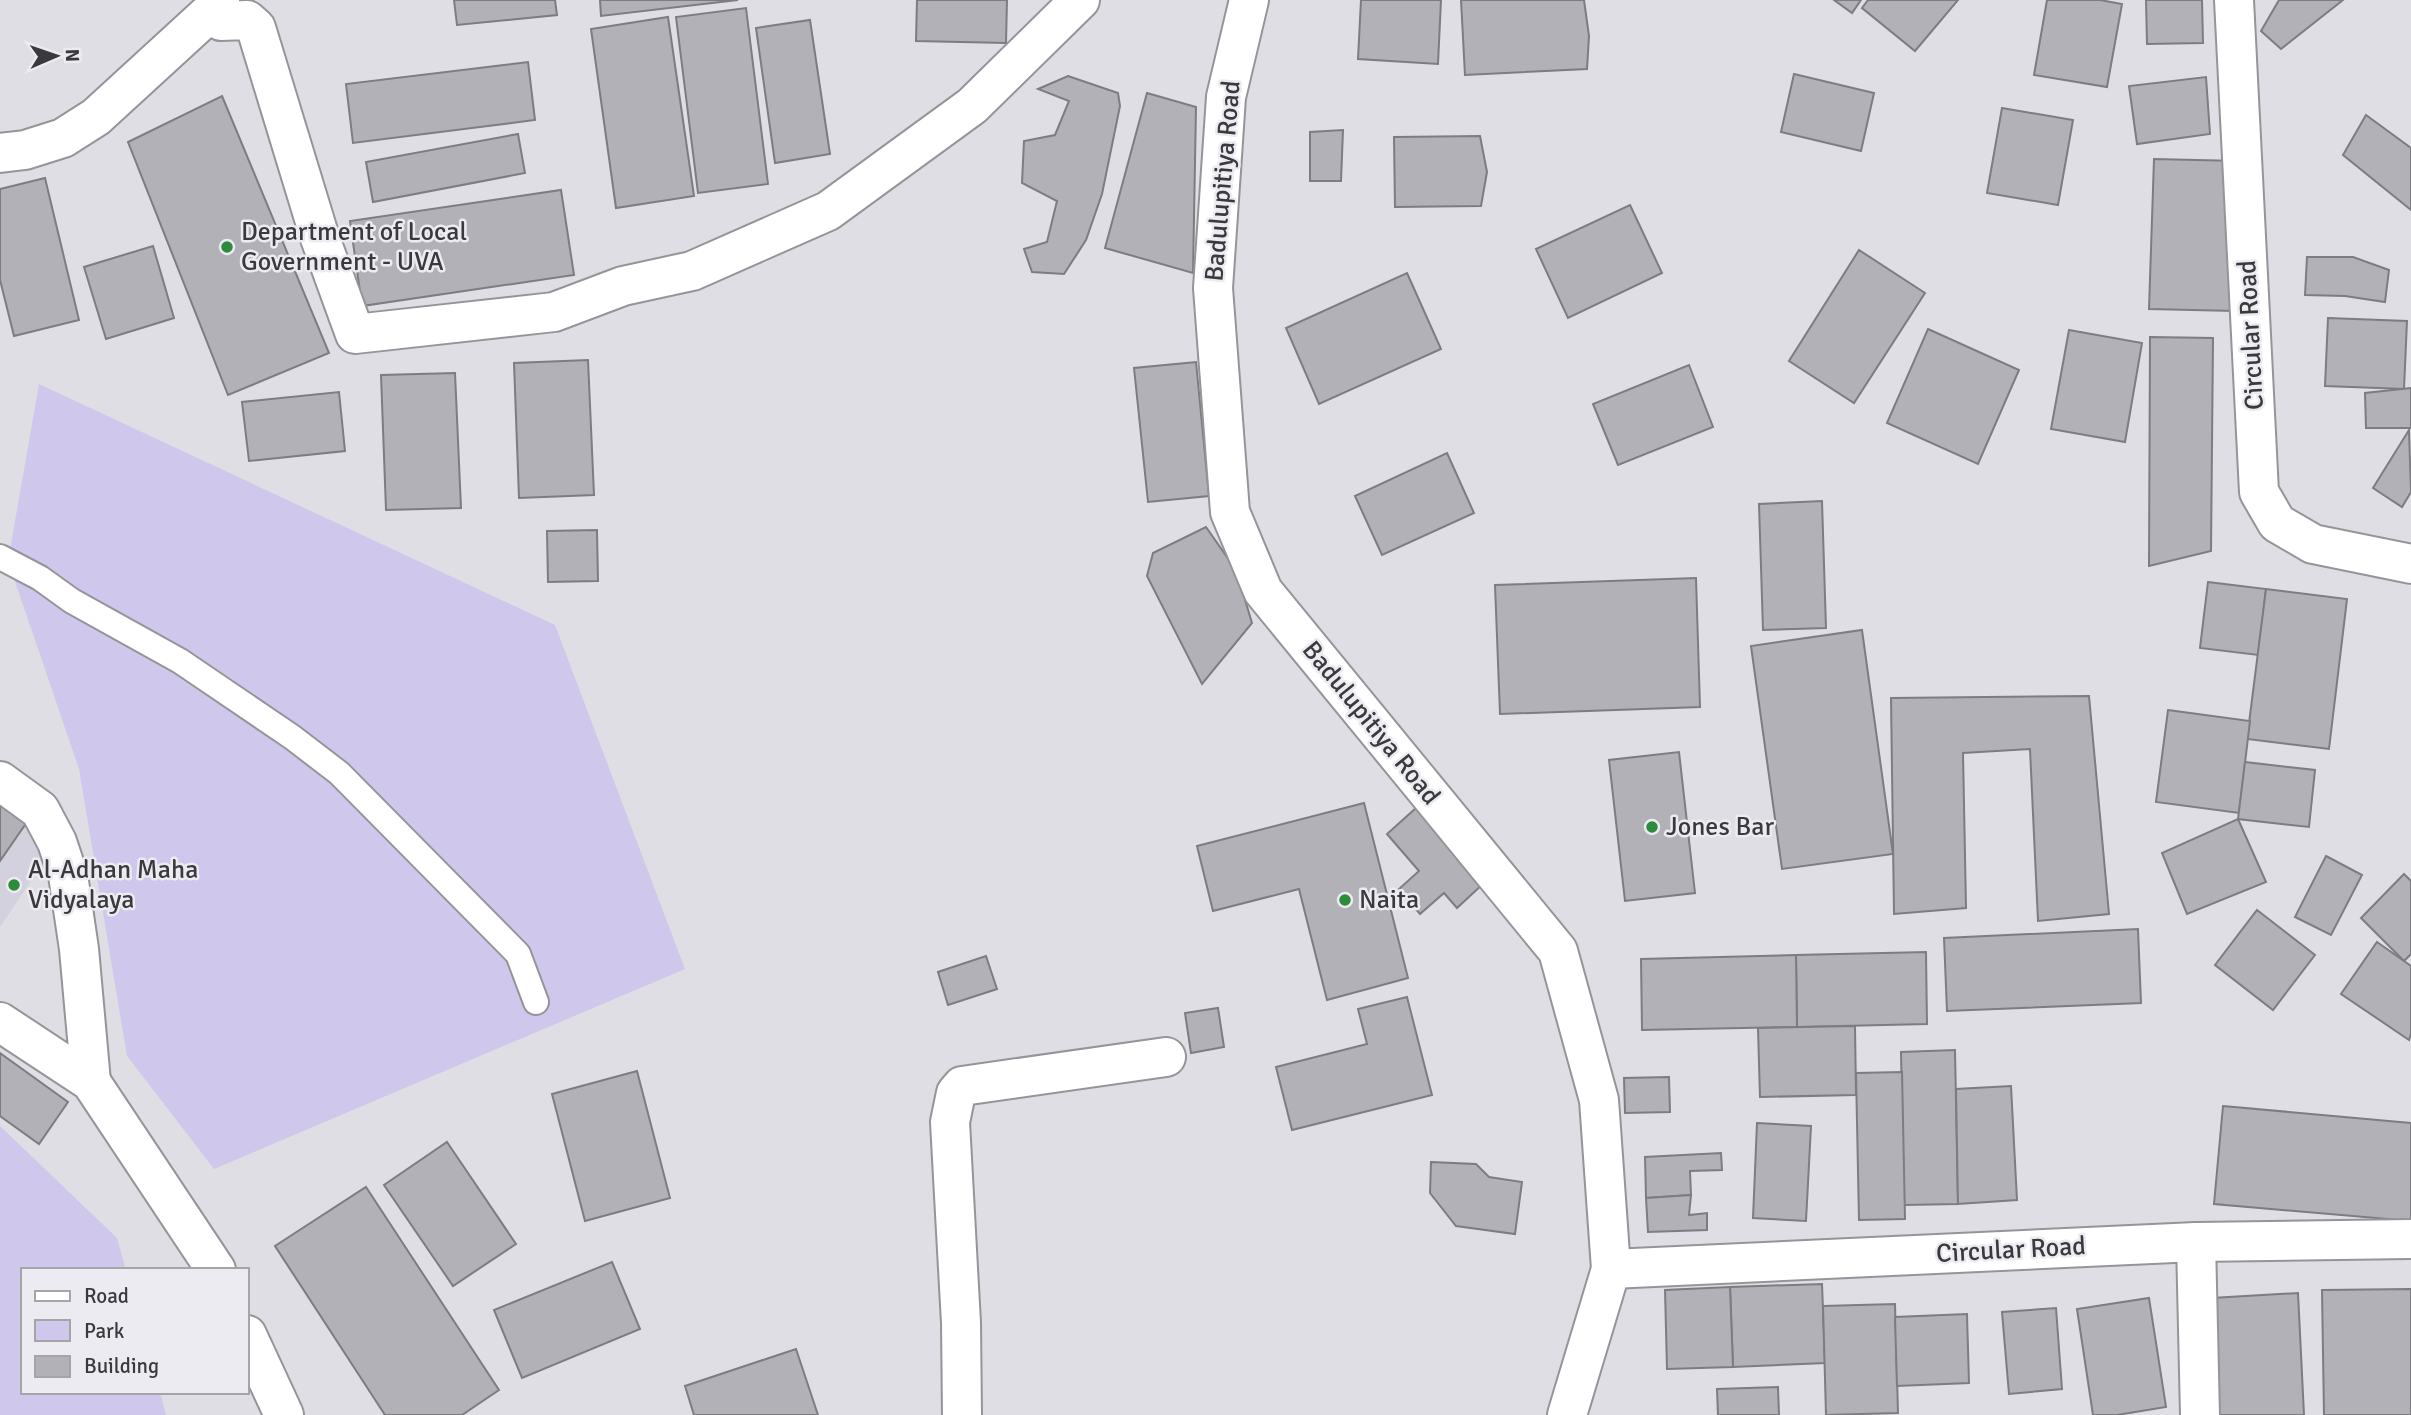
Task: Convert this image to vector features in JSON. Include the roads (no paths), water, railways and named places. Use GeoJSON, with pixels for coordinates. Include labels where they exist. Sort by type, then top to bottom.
{"type":"FeatureCollection","features":[{"type":"Feature","properties":{"kind":"street"},"geometry":{"type":"LineString","coordinates":[[218,4],[221,21],[247,20],[256,28],[320,238],[355,334],[554,312],[623,286],[692,271],[828,211],[972,106],[1080,0]]}},
{"type":"Feature","properties":{"kind":"street","name":"Badulupitiya Road"},"geometry":{"type":"LineString","coordinates":[[1249,0],[1226,97],[1213,288],[1230,512],[1263,591],[1558,951],[1599,1100],[1611,1269],[1567,1415]]}},
{"type":"Feature","properties":{"kind":"street","name":"Circular Road"},"geometry":{"type":"LineString","coordinates":[[2234,0],[2259,492],[2277,523],[2313,544],[2411,564]]}},
{"type":"Feature","properties":{"kind":"street"},"geometry":{"type":"LineString","coordinates":[[0,153],[25,150],[62,138],[96,117],[218,4]]}},
{"type":"Feature","properties":{"kind":"street"},"geometry":{"type":"LineString","coordinates":[[0,781],[40,810],[57,842],[68,875],[79,949],[91,1082]]}},
{"type":"Feature","properties":{"kind":"street"},"geometry":{"type":"LineString","coordinates":[[0,1023],[91,1082],[215,1268]]}},
{"type":"Feature","properties":{"kind":"street"},"geometry":{"type":"LineString","coordinates":[[962,1415],[961,1323],[950,1122],[956,1093],[961,1086],[975,1083],[1166,1057]]}},
{"type":"Feature","properties":{"kind":"street","name":"Circular Road"},"geometry":{"type":"LineString","coordinates":[[1611,1269],[2196,1242],[2411,1239]]}},
{"type":"Feature","properties":{"kind":"street"},"geometry":{"type":"LineString","coordinates":[[2196,1242],[2200,1415]]}},
{"type":"Feature","properties":{"kind":"street"},"geometry":{"type":"LineString","coordinates":[[248,1337],[284,1415]]}},
{"type":"Feature","properties":{"kind":"lane"},"geometry":{"type":"LineString","coordinates":[[0,557],[180,661],[292,737],[339,773],[518,954],[536,1002]]}},
{"type":"Feature","properties":{"kind":"place","name":"Department of Local Government - UVA"},"geometry":{"type":"Point","coordinates":[227,247]}},
{"type":"Feature","properties":{"kind":"place","name":"Jones Bar"},"geometry":{"type":"Point","coordinates":[1652,827]}},
{"type":"Feature","properties":{"kind":"place","name":"Al-Adhan Maha Vidyalaya"},"geometry":{"type":"Point","coordinates":[14,885]}},
{"type":"Feature","properties":{"kind":"place","name":"Naita"},"geometry":{"type":"Point","coordinates":[1345,900]}}]}
